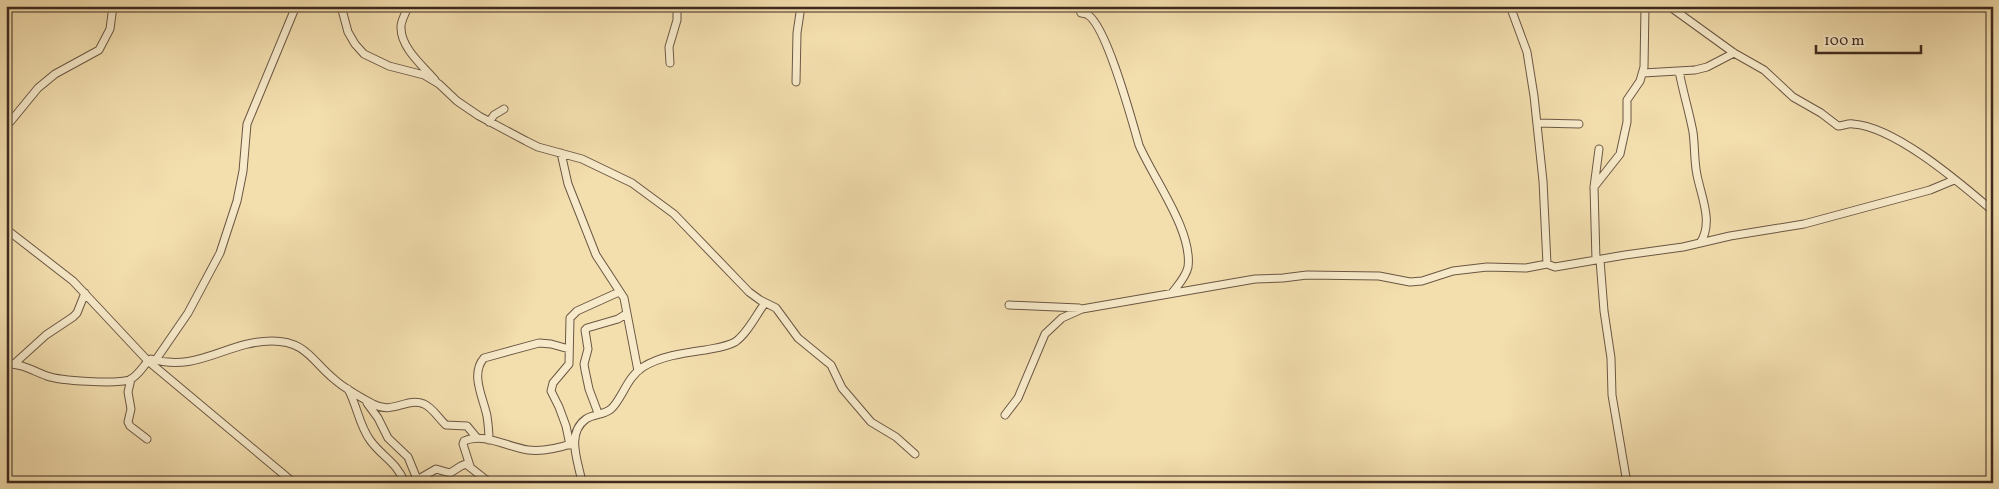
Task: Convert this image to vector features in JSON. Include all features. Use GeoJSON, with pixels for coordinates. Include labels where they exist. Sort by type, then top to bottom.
{"type":"FeatureCollection","features":[{"type":"Feature","properties":{"kind":"street"},"geometry":{"type":"LineString","coordinates":[[6,127],[38,88],[55,74],[99,50],[110,29],[113,6]]}},
{"type":"Feature","properties":{"kind":"street"},"geometry":{"type":"LineString","coordinates":[[6,364],[14,364],[56,379],[109,382],[131,379],[138,374],[188,313],[220,253],[237,201],[243,171],[247,124],[296,6]]}},
{"type":"Feature","properties":{"kind":"street"},"geometry":{"type":"LineString","coordinates":[[341,6],[348,32],[364,54],[389,66],[416,72],[439,84]]}},
{"type":"Feature","properties":{"kind":"street"},"geometry":{"type":"LineString","coordinates":[[408,6],[400,27],[402,38],[439,84],[457,101],[489,122],[538,147],[573,156],[613,172],[652,197],[674,214],[749,292],[776,308],[798,338],[831,365],[842,388],[871,422],[896,437],[915,454]]}},
{"type":"Feature","properties":{"kind":"street"},"geometry":{"type":"LineString","coordinates":[[670,62],[669,47],[676,20],[677,6]]}},
{"type":"Feature","properties":{"kind":"street"},"geometry":{"type":"LineString","coordinates":[[796,82],[797,33],[801,6]]}},
{"type":"Feature","properties":{"kind":"street"},"geometry":{"type":"LineString","coordinates":[[1078,6],[1081,12],[1088,15],[1094,23],[1110,51],[1139,145],[1145,160],[1157,178],[1184,236],[1188,267],[1185,276],[1172,293]]}},
{"type":"Feature","properties":{"kind":"street"},"geometry":{"type":"LineString","coordinates":[[1510,6],[1528,58],[1543,181],[1547,264]]}},
{"type":"Feature","properties":{"kind":"street"},"geometry":{"type":"LineString","coordinates":[[1594,187],[1620,154],[1626,122],[1627,100],[1643,73],[1645,6]]}},
{"type":"Feature","properties":{"kind":"street"},"geometry":{"type":"LineString","coordinates":[[1670,6],[1734,53],[1764,70],[1793,97],[1821,113],[1838,126],[1852,123],[1884,133],[1934,164],[1993,211]]}},
{"type":"Feature","properties":{"kind":"street"},"geometry":{"type":"LineString","coordinates":[[1643,73],[1707,67],[1734,53]]}},
{"type":"Feature","properties":{"kind":"street"},"geometry":{"type":"LineString","coordinates":[[1679,71],[1693,134],[1697,174],[1707,222],[1705,236],[1700,243]]}},
{"type":"Feature","properties":{"kind":"street"},"geometry":{"type":"LineString","coordinates":[[489,122],[494,115],[504,109]]}},
{"type":"Feature","properties":{"kind":"street"},"geometry":{"type":"LineString","coordinates":[[1537,123],[1579,124]]}},
{"type":"Feature","properties":{"kind":"street"},"geometry":{"type":"LineString","coordinates":[[1599,149],[1594,187],[1598,260],[1611,358],[1612,395],[1627,483]]}},
{"type":"Feature","properties":{"kind":"street"},"geometry":{"type":"LineString","coordinates":[[561,153],[568,184],[596,256],[624,298],[638,371]]}},
{"type":"Feature","properties":{"kind":"street"},"geometry":{"type":"LineString","coordinates":[[1009,304],[1082,309],[1242,281],[1306,275],[1379,276],[1410,282],[1422,281],[1453,271],[1475,268],[1526,268],[1547,264],[1555,268],[1824,220],[1930,190],[1954,180]]}},
{"type":"Feature","properties":{"kind":"street"},"geometry":{"type":"LineString","coordinates":[[6,229],[86,293],[149,360],[294,483]]}},
{"type":"Feature","properties":{"kind":"street"},"geometry":{"type":"LineString","coordinates":[[582,483],[579,466],[566,426],[551,391],[552,383],[568,366],[569,322],[573,314],[619,292]]}},
{"type":"Feature","properties":{"kind":"street"},"geometry":{"type":"LineString","coordinates":[[14,364],[46,335],[74,317],[86,293]]}},
{"type":"Feature","properties":{"kind":"street"},"geometry":{"type":"LineString","coordinates":[[572,444],[580,425],[586,419],[598,413],[610,410],[638,371],[664,358],[735,342],[742,337],[765,303]]}},
{"type":"Feature","properties":{"kind":"street"},"geometry":{"type":"LineString","coordinates":[[1005,415],[1018,398],[1045,334],[1062,318],[1082,309]]}},
{"type":"Feature","properties":{"kind":"street"},"geometry":{"type":"LineString","coordinates":[[598,413],[591,396],[584,364],[588,352],[585,330],[618,319],[626,314]]}},
{"type":"Feature","properties":{"kind":"street"},"geometry":{"type":"LineString","coordinates":[[149,360],[172,364],[190,362],[262,341],[288,343],[299,346],[334,380],[377,406],[388,409],[412,403],[421,404],[430,408],[446,425],[467,426],[477,438]]}},
{"type":"Feature","properties":{"kind":"street"},"geometry":{"type":"LineString","coordinates":[[489,440],[487,416],[478,378],[479,365],[484,358],[539,343],[569,349]]}},
{"type":"Feature","properties":{"kind":"street"},"geometry":{"type":"LineString","coordinates":[[131,379],[128,392],[131,409],[128,422],[130,426],[147,439]]}},
{"type":"Feature","properties":{"kind":"street"},"geometry":{"type":"LineString","coordinates":[[348,388],[365,433],[375,446],[398,468],[404,480],[395,483]]}},
{"type":"Feature","properties":{"kind":"street"},"geometry":{"type":"LineString","coordinates":[[364,398],[378,418],[388,438],[408,457],[414,481],[436,469],[450,473],[464,464],[470,466],[490,483]]}},
{"type":"Feature","properties":{"kind":"street"},"geometry":{"type":"LineString","coordinates":[[470,466],[463,443],[465,440],[477,438],[528,450],[546,450],[572,444]]}}]}
